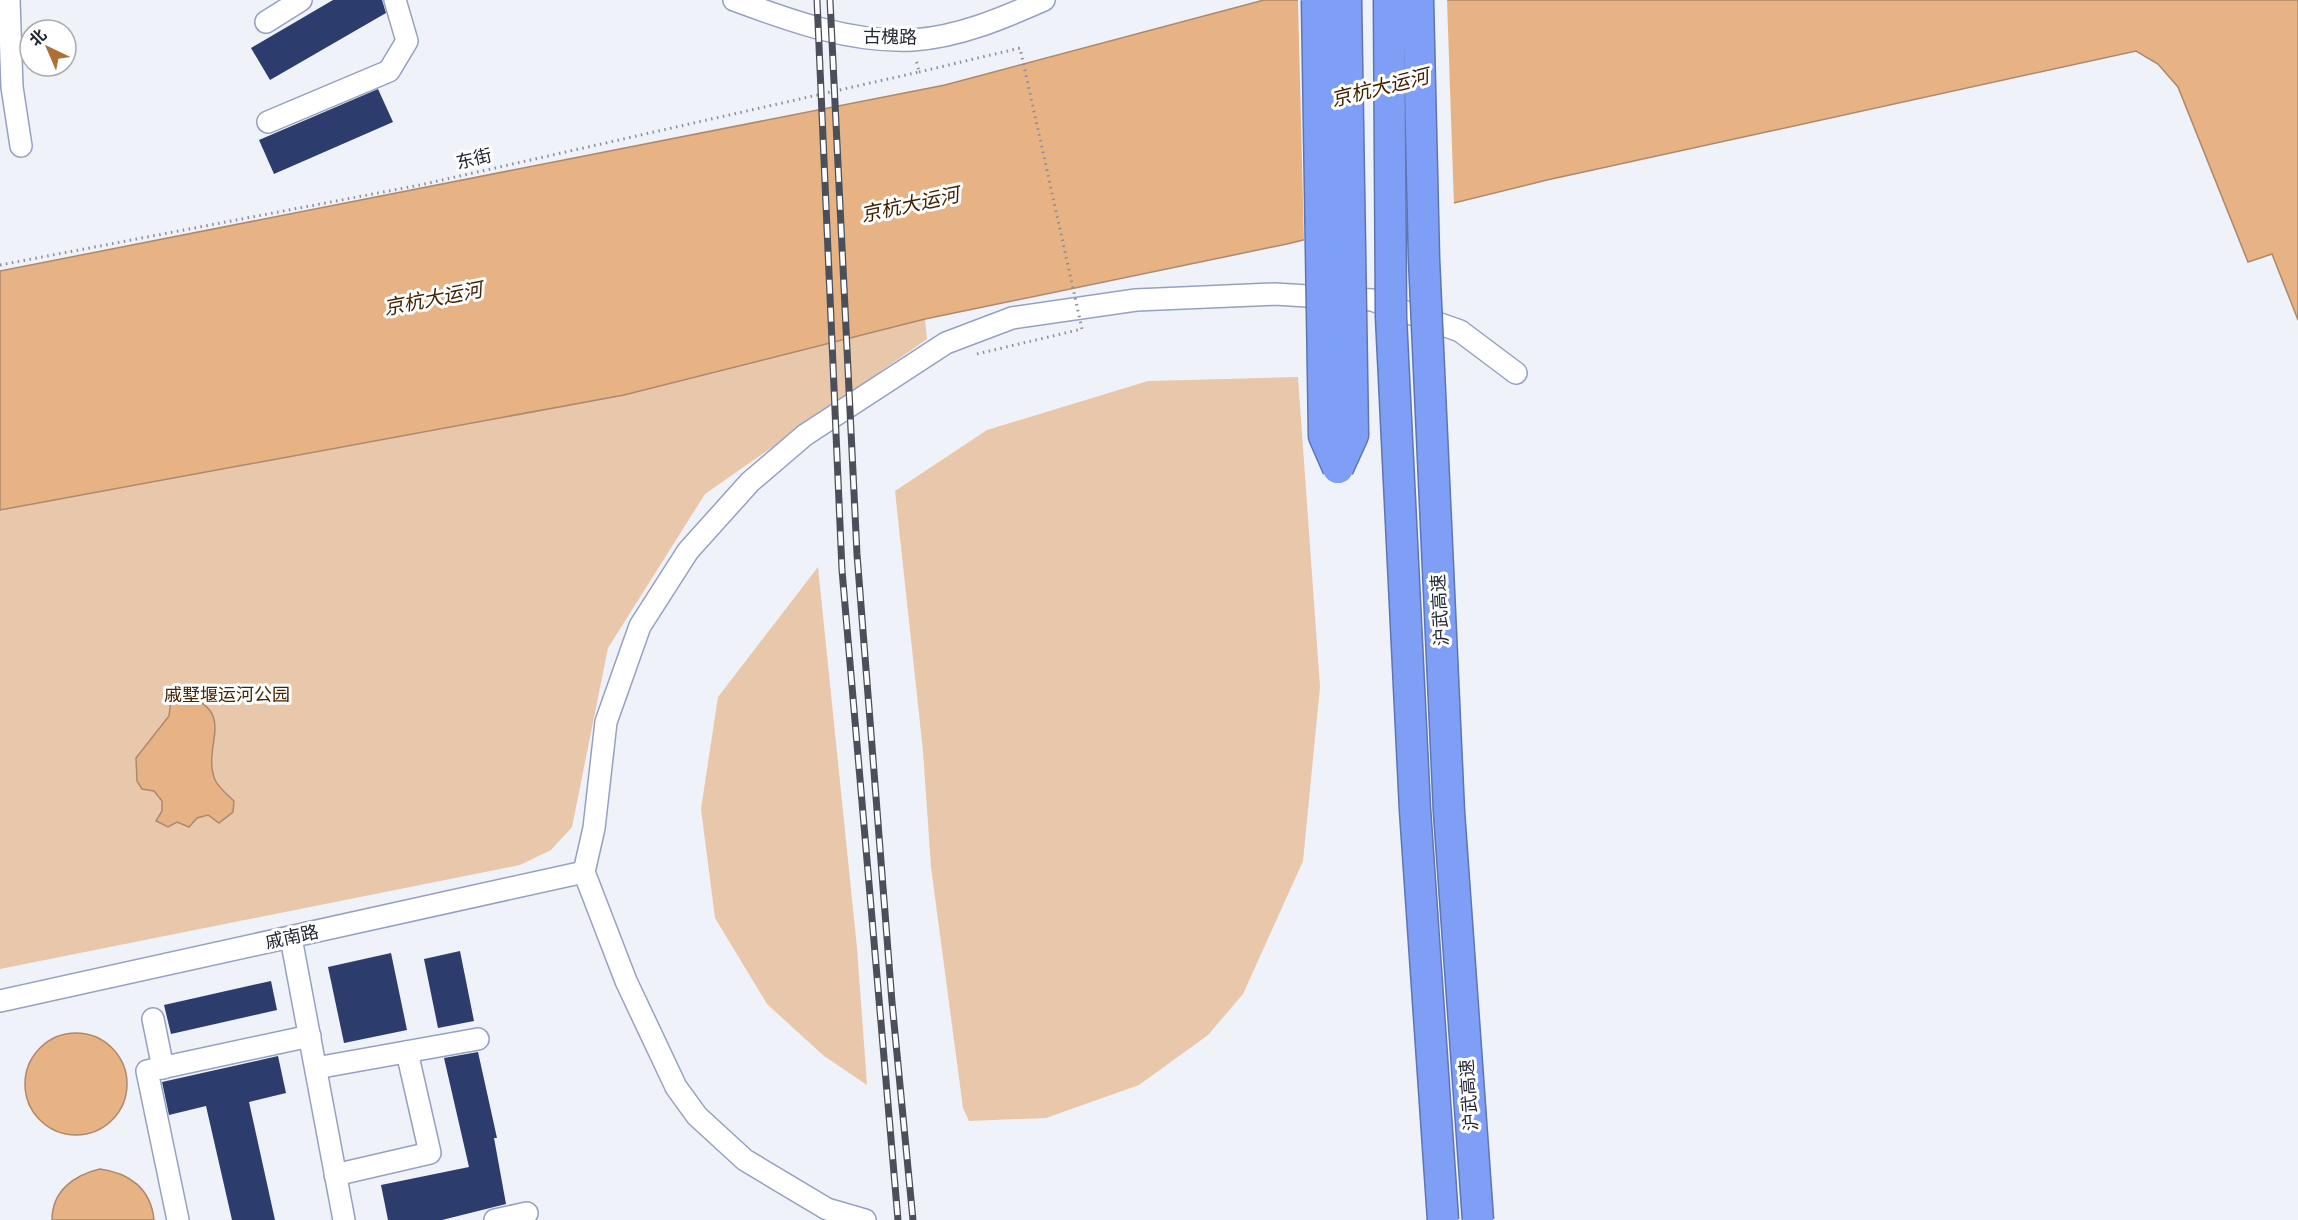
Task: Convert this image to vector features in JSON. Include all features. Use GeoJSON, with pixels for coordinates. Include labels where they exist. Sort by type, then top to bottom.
{"type":"FeatureCollection","features":[{"type":"Feature","properties":{"kind":"highway"},"geometry":{"type":"LineString","coordinates":[[1317,0],[1324,436],[1338,468],[1353,435],[1346,0]]}},
{"type":"Feature","properties":{"kind":"highway","name":"沪武高速"},"geometry":{"type":"LineString","coordinates":[[1389,0],[1391,329],[1415,810],[1443,1220]]}},
{"type":"Feature","properties":{"kind":"highway","name":"沪武高速"},"geometry":{"type":"LineString","coordinates":[[1418,0],[1424,259],[1449,812],[1478,1220]]}},
{"type":"Feature","properties":{"kind":"street"},"geometry":{"type":"LineString","coordinates":[[9,0],[12,87],[21,146]]}},
{"type":"Feature","properties":{"kind":"street"},"geometry":{"type":"LineString","coordinates":[[266,22],[301,0]]}},
{"type":"Feature","properties":{"kind":"street"},"geometry":{"type":"LineString","coordinates":[[268,122],[389,71],[407,41],[395,0]]}},
{"type":"Feature","properties":{"kind":"street","name":"古槐路"},"geometry":{"type":"LineString","coordinates":[[734,0],[805,26],[856,37],[913,40],[965,31],[1044,0]]}},
{"type":"Feature","properties":{"kind":"street"},"geometry":{"type":"LineString","coordinates":[[865,1220],[827,1209],[745,1160],[696,1116],[676,1087],[626,981],[584,872],[594,828],[606,722],[640,626],[688,551],[750,482],[805,435],[946,343],[1012,318],[1136,300],[1275,294],[1372,300],[1460,331],[1516,374]]}},
{"type":"Feature","properties":{"kind":"street","name":"戚南路"},"geometry":{"type":"LineString","coordinates":[[0,1001],[584,872]]}},
{"type":"Feature","properties":{"kind":"street"},"geometry":{"type":"LineString","coordinates":[[291,938],[344,1220]]}},
{"type":"Feature","properties":{"kind":"street"},"geometry":{"type":"LineString","coordinates":[[153,1019],[163,1068]]}},
{"type":"Feature","properties":{"kind":"street"},"geometry":{"type":"LineString","coordinates":[[178,1220],[147,1071],[310,1036]]}},
{"type":"Feature","properties":{"kind":"street"},"geometry":{"type":"LineString","coordinates":[[315,1068],[478,1039]]}},
{"type":"Feature","properties":{"kind":"street"},"geometry":{"type":"LineString","coordinates":[[335,1175],[430,1153],[406,1052]]}},
{"type":"Feature","properties":{"kind":"street"},"geometry":{"type":"LineString","coordinates":[[495,1220],[527,1214]]}},
{"type":"Feature","properties":{"kind":"path"},"geometry":{"type":"LineString","coordinates":[[913,40],[919,72]]}},
{"type":"Feature","properties":{"kind":"path","name":"东街"},"geometry":{"type":"LineString","coordinates":[[0,266],[420,185],[1020,48],[1082,329],[977,354]]}},
{"type":"Feature","properties":{"kind":"green space","name":"戚墅堰运河公园"},"geometry":{"type":"Polygon","coordinates":[[[925,319],[927,339],[705,494],[608,648],[572,827],[551,850],[520,865],[0,969],[0,510],[624,395],[925,319]]]}},
{"type":"Feature","properties":{"kind":"green space"},"geometry":{"type":"Polygon","coordinates":[[[1298,377],[1320,687],[1303,861],[1243,994],[1208,1035],[1139,1085],[1046,1118],[969,1121],[963,1108],[931,867],[923,751],[895,491],[987,430],[1148,381],[1298,377]]]}},
{"type":"Feature","properties":{"kind":"green space"},"geometry":{"type":"Polygon","coordinates":[[[818,567],[857,948],[867,1085],[824,1056],[767,1004],[715,918],[701,809],[718,697],[818,567]]]}},
{"type":"Feature","properties":{"kind":"water","name":"京杭大运河"},"geometry":{"type":"Polygon","coordinates":[[[1264,0],[2298,0],[2298,320],[2272,254],[2248,262],[2178,87],[2158,64],[2136,51],[1547,180],[1287,244],[925,319],[624,395],[0,510],[0,271],[945,85],[1264,0]]]}},
{"type":"Feature","properties":{"kind":"water"},"geometry":{"type":"Polygon","coordinates":[[[184,694],[201,702],[210,711],[215,731],[212,767],[215,780],[234,801],[233,812],[219,823],[208,815],[197,818],[189,827],[177,822],[168,827],[156,821],[162,811],[162,801],[154,791],[142,789],[137,781],[136,758],[169,716],[171,700],[184,694]]]}},
{"type":"Feature","properties":{"kind":"water"},"geometry":{"type":"Polygon","coordinates":[[[76,1033],[96,1037],[112,1048],[123,1064],[127,1084],[123,1104],[112,1120],[96,1131],[76,1135],[56,1131],[40,1120],[29,1104],[25,1084],[29,1064],[40,1048],[56,1037],[76,1033]]]}},
{"type":"Feature","properties":{"kind":"water"},"geometry":{"type":"Polygon","coordinates":[[[100,1169],[121,1174],[137,1184],[149,1200],[154,1220],[52,1220],[56,1201],[66,1186],[82,1175],[100,1169]]]}},
{"type":"Feature","properties":{"kind":"pier"},"geometry":{"type":"Polygon","coordinates":[[[1298,0],[1447,0],[1454,206],[1304,243],[1298,0]]]}},
{"type":"Feature","properties":{"kind":"building"},"geometry":{"type":"Polygon","coordinates":[[[333,0],[382,0],[386,13],[270,80],[251,48],[333,0]]]}},
{"type":"Feature","properties":{"kind":"building"},"geometry":{"type":"Polygon","coordinates":[[[378,89],[393,122],[274,174],[259,140],[378,89]]]}},
{"type":"Feature","properties":{"kind":"building"},"geometry":{"type":"Polygon","coordinates":[[[460,951],[474,1021],[438,1028],[424,959],[460,951]]]}},
{"type":"Feature","properties":{"kind":"building"},"geometry":{"type":"Polygon","coordinates":[[[391,953],[407,1030],[344,1043],[328,967],[391,953]]]}},
{"type":"Feature","properties":{"kind":"building"},"geometry":{"type":"Polygon","coordinates":[[[271,981],[277,1010],[171,1034],[164,1005],[271,981]]]}},
{"type":"Feature","properties":{"kind":"building"},"geometry":{"type":"Polygon","coordinates":[[[478,1052],[497,1138],[494,1138],[506,1204],[442,1220],[388,1220],[381,1185],[469,1167],[444,1058],[478,1052]]]}},
{"type":"Feature","properties":{"kind":"building"},"geometry":{"type":"Polygon","coordinates":[[[278,1056],[286,1093],[249,1102],[275,1220],[232,1220],[206,1106],[169,1115],[162,1082],[278,1056]]]}},
{"type":"Feature","properties":{"kind":"railway"},"geometry":{"type":"LineString","coordinates":[[817,0],[842,570],[898,1220]]}},
{"type":"Feature","properties":{"kind":"railway"},"geometry":{"type":"LineString","coordinates":[[830,0],[857,554],[892,1002],[913,1220]]}}]}
